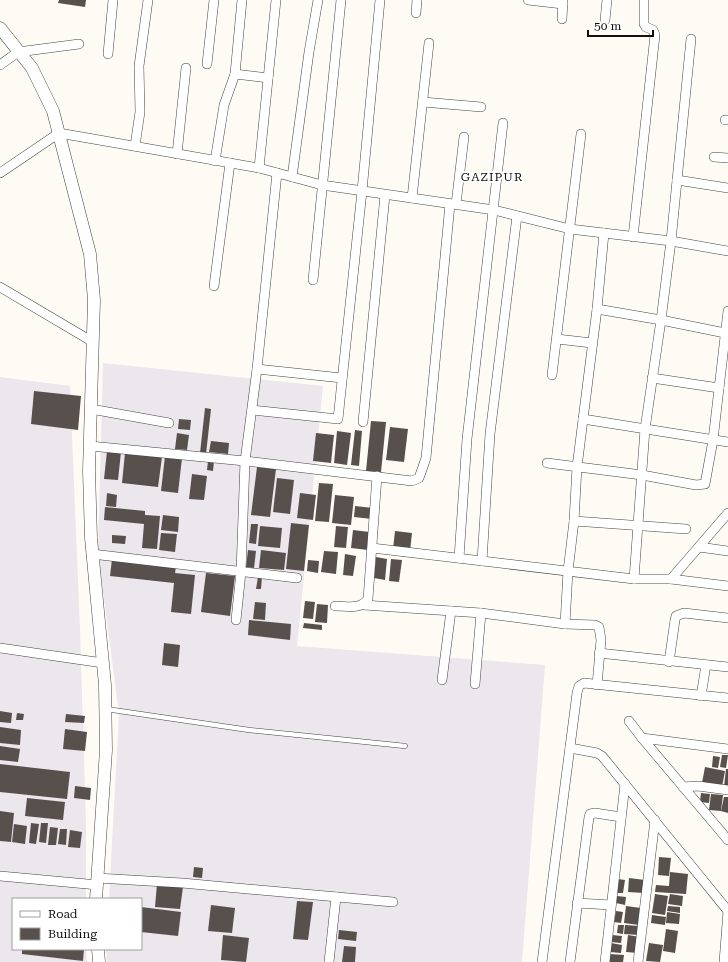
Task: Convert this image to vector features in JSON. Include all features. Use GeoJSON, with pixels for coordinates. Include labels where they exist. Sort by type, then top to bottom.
{"type":"FeatureCollection","features":[{"type":"Feature","properties":{"kind":"street"},"geometry":{"type":"LineString","coordinates":[[108,54],[112,0]]}},
{"type":"Feature","properties":{"kind":"street"},"geometry":{"type":"LineString","coordinates":[[135,146],[140,112],[140,66],[148,0]]}},
{"type":"Feature","properties":{"kind":"street"},"geometry":{"type":"LineString","coordinates":[[207,64],[214,0]]}},
{"type":"Feature","properties":{"kind":"street"},"geometry":{"type":"LineString","coordinates":[[216,161],[224,105],[234,74],[242,0]]}},
{"type":"Feature","properties":{"kind":"street"},"geometry":{"type":"LineString","coordinates":[[258,168],[276,0]]}},
{"type":"Feature","properties":{"kind":"street"},"geometry":{"type":"LineString","coordinates":[[292,177],[309,52],[318,0]]}},
{"type":"Feature","properties":{"kind":"street"},"geometry":{"type":"LineString","coordinates":[[313,280],[341,0]]}},
{"type":"Feature","properties":{"kind":"street"},"geometry":{"type":"LineString","coordinates":[[252,410],[338,419],[380,0]]}},
{"type":"Feature","properties":{"kind":"street"},"geometry":{"type":"LineString","coordinates":[[416,13],[417,0]]}},
{"type":"Feature","properties":{"kind":"street"},"geometry":{"type":"LineString","coordinates":[[528,0],[563,2],[562,19]]}},
{"type":"Feature","properties":{"kind":"street"},"geometry":{"type":"LineString","coordinates":[[605,20],[607,0]]}},
{"type":"Feature","properties":{"kind":"street"},"geometry":{"type":"LineString","coordinates":[[633,237],[654,35],[653,30],[646,27],[644,24],[644,0]]}},
{"type":"Feature","properties":{"kind":"street"},"geometry":{"type":"LineString","coordinates":[[0,28],[32,68],[53,111],[90,254],[94,300],[89,486],[92,554],[106,685],[106,750],[96,898]]}},
{"type":"Feature","properties":{"kind":"street"},"geometry":{"type":"LineString","coordinates":[[634,579],[645,429],[662,320],[691,39]]}},
{"type":"Feature","properties":{"kind":"street"},"geometry":{"type":"LineString","coordinates":[[412,198],[429,43]]}},
{"type":"Feature","properties":{"kind":"street"},"geometry":{"type":"LineString","coordinates":[[0,65],[18,52],[79,44]]}},
{"type":"Feature","properties":{"kind":"street"},"geometry":{"type":"LineString","coordinates":[[177,154],[186,68]]}},
{"type":"Feature","properties":{"kind":"street"},"geometry":{"type":"LineString","coordinates":[[234,74],[268,78]]}},
{"type":"Feature","properties":{"kind":"street"},"geometry":{"type":"LineString","coordinates":[[423,102],[481,107]]}},
{"type":"Feature","properties":{"kind":"street"},"geometry":{"type":"LineString","coordinates":[[458,558],[467,439],[503,122]]}},
{"type":"Feature","properties":{"kind":"street"},"geometry":{"type":"LineString","coordinates":[[0,173],[59,133],[258,168],[322,185],[494,210],[570,229],[671,241],[728,251]]}},
{"type":"Feature","properties":{"kind":"street"},"geometry":{"type":"LineString","coordinates":[[552,375],[581,134]]}},
{"type":"Feature","properties":{"kind":"street"},"geometry":{"type":"LineString","coordinates":[[90,446],[245,461],[412,481],[419,478],[426,458],[453,204],[464,137]]}},
{"type":"Feature","properties":{"kind":"street"},"geometry":{"type":"LineString","coordinates":[[714,157],[728,158]]}},
{"type":"Feature","properties":{"kind":"street"},"geometry":{"type":"LineString","coordinates":[[214,286],[230,163]]}},
{"type":"Feature","properties":{"kind":"street"},"geometry":{"type":"LineString","coordinates":[[236,620],[242,572],[245,461],[257,369],[277,173]]}},
{"type":"Feature","properties":{"kind":"street"},"geometry":{"type":"LineString","coordinates":[[677,180],[728,188]]}},
{"type":"Feature","properties":{"kind":"street"},"geometry":{"type":"LineString","coordinates":[[363,422],[385,195]]}},
{"type":"Feature","properties":{"kind":"street"},"geometry":{"type":"LineString","coordinates":[[482,561],[490,434],[516,216]]}},
{"type":"Feature","properties":{"kind":"street"},"geometry":{"type":"LineString","coordinates":[[565,624],[577,466],[597,309],[604,233]]}},
{"type":"Feature","properties":{"kind":"street"},"geometry":{"type":"LineString","coordinates":[[0,287],[93,342]]}},
{"type":"Feature","properties":{"kind":"street"},"geometry":{"type":"LineString","coordinates":[[597,309],[726,333]]}},
{"type":"Feature","properties":{"kind":"street"},"geometry":{"type":"LineString","coordinates":[[547,463],[705,484],[713,440],[719,388],[725,370],[728,316]]}},
{"type":"Feature","properties":{"kind":"street"},"geometry":{"type":"LineString","coordinates":[[557,339],[592,344]]}},
{"type":"Feature","properties":{"kind":"street"},"geometry":{"type":"LineString","coordinates":[[257,369],[342,378]]}},
{"type":"Feature","properties":{"kind":"street"},"geometry":{"type":"LineString","coordinates":[[652,378],[719,388]]}},
{"type":"Feature","properties":{"kind":"street"},"geometry":{"type":"LineString","coordinates":[[91,409],[169,423]]}},
{"type":"Feature","properties":{"kind":"street"},"geometry":{"type":"LineString","coordinates":[[583,419],[728,442]]}},
{"type":"Feature","properties":{"kind":"street"},"geometry":{"type":"LineString","coordinates":[[364,605],[370,593],[377,476]]}},
{"type":"Feature","properties":{"kind":"street"},"geometry":{"type":"LineString","coordinates":[[670,579],[727,515]]}},
{"type":"Feature","properties":{"kind":"street"},"geometry":{"type":"LineString","coordinates":[[574,521],[686,529]]}},
{"type":"Feature","properties":{"kind":"street"},"geometry":{"type":"LineString","coordinates":[[698,547],[728,551]]}},
{"type":"Feature","properties":{"kind":"street"},"geometry":{"type":"LineString","coordinates":[[372,548],[634,579],[670,579],[728,586]]}},
{"type":"Feature","properties":{"kind":"street"},"geometry":{"type":"LineString","coordinates":[[92,554],[297,578]]}},
{"type":"Feature","properties":{"kind":"street"},"geometry":{"type":"LineString","coordinates":[[335,606],[358,607],[364,605],[481,613],[565,624],[594,625],[598,628],[601,640],[597,685]]}},
{"type":"Feature","properties":{"kind":"street"},"geometry":{"type":"LineString","coordinates":[[442,680],[450,611]]}},
{"type":"Feature","properties":{"kind":"street"},"geometry":{"type":"LineString","coordinates":[[475,684],[481,613]]}},
{"type":"Feature","properties":{"kind":"street"},"geometry":{"type":"LineString","coordinates":[[669,662],[676,616],[684,613],[728,618]]}},
{"type":"Feature","properties":{"kind":"street"},"geometry":{"type":"LineString","coordinates":[[0,648],[103,663]]}},
{"type":"Feature","properties":{"kind":"street"},"geometry":{"type":"LineString","coordinates":[[599,654],[728,667]]}},
{"type":"Feature","properties":{"kind":"street"},"geometry":{"type":"LineString","coordinates":[[701,696],[706,665]]}},
{"type":"Feature","properties":{"kind":"street"},"geometry":{"type":"LineString","coordinates":[[542,962],[579,686],[584,683],[728,698]]}},
{"type":"Feature","properties":{"kind":"street"},"geometry":{"type":"LineString","coordinates":[[629,721],[728,840]]}},
{"type":"Feature","properties":{"kind":"street"},"geometry":{"type":"LineString","coordinates":[[642,738],[728,749]]}},
{"type":"Feature","properties":{"kind":"street"},"geometry":{"type":"LineString","coordinates":[[570,748],[597,753],[602,756],[728,911],[724,962]]}},
{"type":"Feature","properties":{"kind":"street"},"geometry":{"type":"LineString","coordinates":[[605,962],[625,784]]}},
{"type":"Feature","properties":{"kind":"street"},"geometry":{"type":"LineString","coordinates":[[683,787],[698,786],[728,790]]}},
{"type":"Feature","properties":{"kind":"street"},"geometry":{"type":"LineString","coordinates":[[570,962],[588,817],[590,814],[595,813],[621,817]]}},
{"type":"Feature","properties":{"kind":"street"},"geometry":{"type":"LineString","coordinates":[[638,962],[655,820]]}},
{"type":"Feature","properties":{"kind":"street"},"geometry":{"type":"LineString","coordinates":[[0,876],[98,882],[182,883],[393,902]]}},
{"type":"Feature","properties":{"kind":"street"},"geometry":{"type":"LineString","coordinates":[[329,962],[336,897]]}},
{"type":"Feature","properties":{"kind":"street"},"geometry":{"type":"LineString","coordinates":[[577,903],[611,905]]}},
{"type":"Feature","properties":{"kind":"street"},"geometry":{"type":"LineString","coordinates":[[98,950],[99,962]]}},
{"type":"Feature","properties":{"kind":"lane"},"geometry":{"type":"LineString","coordinates":[[106,709],[249,730],[405,746]]}},
{"type":"Feature","properties":{"kind":"shaded area"},"geometry":{"type":"Polygon","coordinates":[[[103,363],[323,386],[297,646],[545,665],[522,962],[107,962],[106,950],[142,950],[142,898],[109,898],[119,714],[98,552],[103,363]]]}},
{"type":"Feature","properties":{"kind":"shaded area"},"geometry":{"type":"Polygon","coordinates":[[[0,377],[70,386],[86,824],[86,898],[12,898],[12,950],[86,950],[87,962],[0,962],[0,377]]]}},
{"type":"Feature","properties":{"kind":"building"},"geometry":{"type":"Polygon","coordinates":[[[59,0],[86,0],[85,7],[58,3],[59,0]]]}},
{"type":"Feature","properties":{"kind":"building"},"geometry":{"type":"Polygon","coordinates":[[[34,391],[81,396],[78,430],[31,424],[34,391]]]}},
{"type":"Feature","properties":{"kind":"building"},"geometry":{"type":"Polygon","coordinates":[[[205,408],[211,409],[206,454],[200,453],[205,408]]]}},
{"type":"Feature","properties":{"kind":"building"},"geometry":{"type":"Polygon","coordinates":[[[179,419],[191,420],[190,430],[178,429],[179,419]]]}},
{"type":"Feature","properties":{"kind":"building"},"geometry":{"type":"Polygon","coordinates":[[[371,421],[386,422],[381,472],[366,471],[371,421]]]}},
{"type":"Feature","properties":{"kind":"building"},"geometry":{"type":"Polygon","coordinates":[[[390,427],[408,429],[404,462],[386,460],[390,427]]]}},
{"type":"Feature","properties":{"kind":"building"},"geometry":{"type":"Polygon","coordinates":[[[355,430],[362,431],[359,466],[351,465],[355,430]]]}},
{"type":"Feature","properties":{"kind":"building"},"geometry":{"type":"Polygon","coordinates":[[[337,431],[351,433],[347,465],[334,463],[337,431]]]}},
{"type":"Feature","properties":{"kind":"building"},"geometry":{"type":"Polygon","coordinates":[[[177,433],[189,435],[187,450],[175,449],[177,433]]]}},
{"type":"Feature","properties":{"kind":"building"},"geometry":{"type":"Polygon","coordinates":[[[316,433],[334,435],[331,463],[313,461],[316,433]]]}},
{"type":"Feature","properties":{"kind":"building"},"geometry":{"type":"Polygon","coordinates":[[[211,441],[229,443],[228,454],[209,452],[211,441]]]}},
{"type":"Feature","properties":{"kind":"building"},"geometry":{"type":"Polygon","coordinates":[[[107,451],[121,452],[118,480],[104,479],[107,451]]]}},
{"type":"Feature","properties":{"kind":"building"},"geometry":{"type":"Polygon","coordinates":[[[125,453],[162,457],[158,487],[122,483],[125,453]]]}},
{"type":"Feature","properties":{"kind":"building"},"geometry":{"type":"Polygon","coordinates":[[[165,456],[182,458],[178,493],[161,491],[165,456]]]}},
{"type":"Feature","properties":{"kind":"building"},"geometry":{"type":"Polygon","coordinates":[[[208,461],[214,461],[213,471],[207,470],[208,461]]]}},
{"type":"Feature","properties":{"kind":"building"},"geometry":{"type":"Polygon","coordinates":[[[257,467],[276,469],[270,517],[251,515],[257,467]]]}},
{"type":"Feature","properties":{"kind":"building"},"geometry":{"type":"Polygon","coordinates":[[[192,474],[207,476],[204,500],[189,499],[192,474]]]}},
{"type":"Feature","properties":{"kind":"building"},"geometry":{"type":"Polygon","coordinates":[[[277,478],[294,480],[290,514],[273,512],[277,478]]]}},
{"type":"Feature","properties":{"kind":"building"},"geometry":{"type":"Polygon","coordinates":[[[319,483],[333,484],[329,522],[315,521],[319,483]]]}},
{"type":"Feature","properties":{"kind":"building"},"geometry":{"type":"Polygon","coordinates":[[[107,493],[117,495],[116,507],[106,506],[107,493]]]}},
{"type":"Feature","properties":{"kind":"building"},"geometry":{"type":"Polygon","coordinates":[[[300,493],[316,495],[313,520],[297,518],[300,493]]]}},
{"type":"Feature","properties":{"kind":"building"},"geometry":{"type":"Polygon","coordinates":[[[335,495],[354,497],[351,525],[332,523],[335,495]]]}},
{"type":"Feature","properties":{"kind":"building"},"geometry":{"type":"Polygon","coordinates":[[[355,506],[373,508],[372,519],[354,517],[355,506]]]}},
{"type":"Feature","properties":{"kind":"building"},"geometry":{"type":"Polygon","coordinates":[[[105,507],[145,511],[145,515],[160,516],[157,549],[142,548],[144,524],[104,520],[105,507]]]}},
{"type":"Feature","properties":{"kind":"building"},"geometry":{"type":"Polygon","coordinates":[[[163,515],[179,517],[178,532],[161,530],[163,515]]]}},
{"type":"Feature","properties":{"kind":"building"},"geometry":{"type":"Polygon","coordinates":[[[291,523],[309,525],[304,571],[286,569],[291,523]]]}},
{"type":"Feature","properties":{"kind":"building"},"geometry":{"type":"Polygon","coordinates":[[[251,524],[258,524],[256,544],[249,543],[251,524]]]}},
{"type":"Feature","properties":{"kind":"building"},"geometry":{"type":"Polygon","coordinates":[[[260,526],[282,528],[280,548],[258,546],[260,526]]]}},
{"type":"Feature","properties":{"kind":"building"},"geometry":{"type":"Polygon","coordinates":[[[336,526],[348,527],[346,548],[334,547],[336,526]]]}},
{"type":"Feature","properties":{"kind":"building"},"geometry":{"type":"Polygon","coordinates":[[[353,530],[370,532],[368,550],[351,548],[353,530]]]}},
{"type":"Feature","properties":{"kind":"building"},"geometry":{"type":"Polygon","coordinates":[[[395,531],[412,533],[410,551],[393,549],[395,531]]]}},
{"type":"Feature","properties":{"kind":"building"},"geometry":{"type":"Polygon","coordinates":[[[161,533],[177,534],[175,552],[159,550],[161,533]]]}},
{"type":"Feature","properties":{"kind":"building"},"geometry":{"type":"Polygon","coordinates":[[[112,535],[126,536],[125,544],[112,543],[112,535]]]}},
{"type":"Feature","properties":{"kind":"building"},"geometry":{"type":"Polygon","coordinates":[[[248,550],[256,551],[254,568],[246,567],[248,550]]]}},
{"type":"Feature","properties":{"kind":"building"},"geometry":{"type":"Polygon","coordinates":[[[261,550],[286,553],[284,570],[259,568],[261,550]]]}},
{"type":"Feature","properties":{"kind":"building"},"geometry":{"type":"Polygon","coordinates":[[[324,551],[338,552],[336,574],[321,572],[324,551]]]}},
{"type":"Feature","properties":{"kind":"building"},"geometry":{"type":"Polygon","coordinates":[[[345,554],[356,556],[353,576],[343,575],[345,554]]]}},
{"type":"Feature","properties":{"kind":"building"},"geometry":{"type":"Polygon","coordinates":[[[376,557],[387,559],[385,580],[374,578],[376,557]]]}},
{"type":"Feature","properties":{"kind":"building"},"geometry":{"type":"Polygon","coordinates":[[[112,559],[176,567],[175,573],[195,575],[191,614],[171,612],[174,583],[110,576],[112,559]]]}},
{"type":"Feature","properties":{"kind":"building"},"geometry":{"type":"Polygon","coordinates":[[[391,559],[402,560],[399,582],[389,581],[391,559]]]}},
{"type":"Feature","properties":{"kind":"building"},"geometry":{"type":"Polygon","coordinates":[[[308,560],[319,561],[318,573],[307,571],[308,560]]]}},
{"type":"Feature","properties":{"kind":"building"},"geometry":{"type":"Polygon","coordinates":[[[206,573],[235,576],[230,616],[201,612],[206,573]]]}},
{"type":"Feature","properties":{"kind":"building"},"geometry":{"type":"Polygon","coordinates":[[[258,577],[262,577],[261,589],[256,589],[258,577]]]}},
{"type":"Feature","properties":{"kind":"building"},"geometry":{"type":"Polygon","coordinates":[[[305,601],[315,602],[313,619],[303,618],[305,601]]]}},
{"type":"Feature","properties":{"kind":"building"},"geometry":{"type":"Polygon","coordinates":[[[255,602],[266,603],[265,620],[253,619],[255,602]]]}},
{"type":"Feature","properties":{"kind":"building"},"geometry":{"type":"Polygon","coordinates":[[[317,604],[328,605],[327,623],[315,622],[317,604]]]}},
{"type":"Feature","properties":{"kind":"building"},"geometry":{"type":"Polygon","coordinates":[[[249,620],[291,624],[290,640],[248,635],[249,620]]]}},
{"type":"Feature","properties":{"kind":"building"},"geometry":{"type":"Polygon","coordinates":[[[304,623],[322,625],[322,630],[303,628],[304,623]]]}},
{"type":"Feature","properties":{"kind":"building"},"geometry":{"type":"Polygon","coordinates":[[[164,643],[180,645],[178,667],[162,665],[164,643]]]}},
{"type":"Feature","properties":{"kind":"building"},"geometry":{"type":"Polygon","coordinates":[[[0,711],[12,713],[11,723],[0,722],[0,711]]]}},
{"type":"Feature","properties":{"kind":"building"},"geometry":{"type":"Polygon","coordinates":[[[17,713],[24,714],[23,720],[16,720],[17,713]]]}},
{"type":"Feature","properties":{"kind":"building"},"geometry":{"type":"Polygon","coordinates":[[[66,714],[85,716],[84,723],[65,722],[66,714]]]}},
{"type":"Feature","properties":{"kind":"building"},"geometry":{"type":"Polygon","coordinates":[[[0,727],[21,730],[20,745],[0,743],[0,727]]]}},
{"type":"Feature","properties":{"kind":"building"},"geometry":{"type":"Polygon","coordinates":[[[65,729],[87,732],[85,751],[63,749],[65,729]]]}},
{"type":"Feature","properties":{"kind":"building"},"geometry":{"type":"Polygon","coordinates":[[[0,746],[20,749],[18,762],[0,760],[0,746]]]}},
{"type":"Feature","properties":{"kind":"building"},"geometry":{"type":"Polygon","coordinates":[[[722,755],[728,755],[726,768],[720,767],[722,755]]]}},
{"type":"Feature","properties":{"kind":"building"},"geometry":{"type":"Polygon","coordinates":[[[713,756],[720,757],[718,768],[712,767],[713,756]]]}},
{"type":"Feature","properties":{"kind":"building"},"geometry":{"type":"Polygon","coordinates":[[[0,764],[70,772],[67,799],[0,792],[0,764]]]}},
{"type":"Feature","properties":{"kind":"building"},"geometry":{"type":"Polygon","coordinates":[[[705,767],[725,771],[722,787],[702,783],[705,767]]]}},
{"type":"Feature","properties":{"kind":"building"},"geometry":{"type":"Polygon","coordinates":[[[726,769],[728,769],[728,787],[724,786],[726,769]]]}},
{"type":"Feature","properties":{"kind":"building"},"geometry":{"type":"Polygon","coordinates":[[[75,786],[91,788],[90,800],[74,798],[75,786]]]}},
{"type":"Feature","properties":{"kind":"building"},"geometry":{"type":"Polygon","coordinates":[[[701,793],[710,794],[709,803],[700,802],[701,793]]]}},
{"type":"Feature","properties":{"kind":"building"},"geometry":{"type":"Polygon","coordinates":[[[711,794],[723,795],[721,811],[709,810],[711,794]]]}},
{"type":"Feature","properties":{"kind":"building"},"geometry":{"type":"Polygon","coordinates":[[[724,797],[728,797],[728,813],[721,811],[724,797]]]}},
{"type":"Feature","properties":{"kind":"building"},"geometry":{"type":"Polygon","coordinates":[[[27,798],[65,802],[63,820],[25,816],[27,798]]]}},
{"type":"Feature","properties":{"kind":"building"},"geometry":{"type":"Polygon","coordinates":[[[0,811],[14,813],[11,842],[0,841],[0,811]]]}},
{"type":"Feature","properties":{"kind":"building"},"geometry":{"type":"Polygon","coordinates":[[[31,823],[39,824],[36,844],[29,843],[31,823]]]}},
{"type":"Feature","properties":{"kind":"building"},"geometry":{"type":"Polygon","coordinates":[[[41,823],[48,823],[46,843],[39,842],[41,823]]]}},
{"type":"Feature","properties":{"kind":"building"},"geometry":{"type":"Polygon","coordinates":[[[14,824],[27,826],[25,844],[12,842],[14,824]]]}},
{"type":"Feature","properties":{"kind":"building"},"geometry":{"type":"Polygon","coordinates":[[[50,827],[58,828],[56,845],[48,845],[50,827]]]}},
{"type":"Feature","properties":{"kind":"building"},"geometry":{"type":"Polygon","coordinates":[[[60,829],[67,829],[66,845],[58,844],[60,829]]]}},
{"type":"Feature","properties":{"kind":"building"},"geometry":{"type":"Polygon","coordinates":[[[70,830],[82,832],[80,848],[68,847],[70,830]]]}},
{"type":"Feature","properties":{"kind":"building"},"geometry":{"type":"Polygon","coordinates":[[[659,857],[671,858],[669,876],[658,875],[659,857]]]}},
{"type":"Feature","properties":{"kind":"building"},"geometry":{"type":"Polygon","coordinates":[[[194,867],[203,868],[202,878],[193,877],[194,867]]]}},
{"type":"Feature","properties":{"kind":"building"},"geometry":{"type":"Polygon","coordinates":[[[670,872],[688,874],[686,894],[655,892],[656,885],[669,886],[670,872]]]}},
{"type":"Feature","properties":{"kind":"building"},"geometry":{"type":"Polygon","coordinates":[[[629,878],[645,880],[644,893],[628,892],[629,878]]]}},
{"type":"Feature","properties":{"kind":"building"},"geometry":{"type":"Polygon","coordinates":[[[618,879],[625,880],[623,893],[617,893],[618,879]]]}},
{"type":"Feature","properties":{"kind":"building"},"geometry":{"type":"Polygon","coordinates":[[[157,884],[183,887],[180,909],[155,907],[157,884]]]}},
{"type":"Feature","properties":{"kind":"building"},"geometry":{"type":"Polygon","coordinates":[[[655,894],[668,896],[665,915],[652,913],[655,894]]]}},
{"type":"Feature","properties":{"kind":"building"},"geometry":{"type":"Polygon","coordinates":[[[670,894],[683,896],[682,906],[668,904],[670,894]]]}},
{"type":"Feature","properties":{"kind":"building"},"geometry":{"type":"Polygon","coordinates":[[[617,896],[626,897],[625,905],[616,903],[617,896]]]}},
{"type":"Feature","properties":{"kind":"building"},"geometry":{"type":"Polygon","coordinates":[[[297,901],[313,902],[308,940],[293,939],[297,901]]]}},
{"type":"Feature","properties":{"kind":"building"},"geometry":{"type":"Polygon","coordinates":[[[211,905],[235,908],[232,933],[208,931],[211,905]]]}},
{"type":"Feature","properties":{"kind":"building"},"geometry":{"type":"Polygon","coordinates":[[[626,906],[641,908],[639,925],[624,923],[626,906]]]}},
{"type":"Feature","properties":{"kind":"building"},"geometry":{"type":"Polygon","coordinates":[[[668,906],[680,907],[680,913],[667,911],[668,906]]]}},
{"type":"Feature","properties":{"kind":"building"},"geometry":{"type":"Polygon","coordinates":[[[142,907],[181,912],[178,936],[142,932],[142,907]]]}},
{"type":"Feature","properties":{"kind":"building"},"geometry":{"type":"Polygon","coordinates":[[[616,911],[623,912],[621,923],[614,922],[616,911]]]}},
{"type":"Feature","properties":{"kind":"building"},"geometry":{"type":"Polygon","coordinates":[[[667,912],[680,914],[679,924],[666,923],[667,912]]]}},
{"type":"Feature","properties":{"kind":"building"},"geometry":{"type":"Polygon","coordinates":[[[652,915],[666,917],[665,925],[651,923],[652,915]]]}},
{"type":"Feature","properties":{"kind":"building"},"geometry":{"type":"Polygon","coordinates":[[[618,925],[624,925],[623,934],[617,933],[618,925]]]}},
{"type":"Feature","properties":{"kind":"building"},"geometry":{"type":"Polygon","coordinates":[[[625,925],[640,926],[639,935],[624,934],[625,925]]]}},
{"type":"Feature","properties":{"kind":"building"},"geometry":{"type":"Polygon","coordinates":[[[666,929],[678,931],[675,953],[663,951],[666,929]]]}},
{"type":"Feature","properties":{"kind":"building"},"geometry":{"type":"Polygon","coordinates":[[[339,930],[357,932],[356,941],[338,939],[339,930]]]}},
{"type":"Feature","properties":{"kind":"building"},"geometry":{"type":"Polygon","coordinates":[[[223,935],[249,938],[246,962],[221,960],[223,935]]]}},
{"type":"Feature","properties":{"kind":"building"},"geometry":{"type":"Polygon","coordinates":[[[612,935],[622,936],[621,943],[611,942],[612,935]]]}},
{"type":"Feature","properties":{"kind":"building"},"geometry":{"type":"Polygon","coordinates":[[[628,935],[640,937],[638,953],[626,952],[628,935]]]}},
{"type":"Feature","properties":{"kind":"building"},"geometry":{"type":"Polygon","coordinates":[[[611,943],[622,945],[621,953],[610,952],[611,943]]]}},
{"type":"Feature","properties":{"kind":"building"},"geometry":{"type":"Polygon","coordinates":[[[649,943],[663,945],[660,962],[646,961],[649,943]]]}},
{"type":"Feature","properties":{"kind":"building"},"geometry":{"type":"Polygon","coordinates":[[[344,946],[356,947],[355,962],[342,962],[344,946]]]}},
{"type":"Feature","properties":{"kind":"building"},"geometry":{"type":"Polygon","coordinates":[[[22,950],[84,950],[83,961],[22,954],[22,950]]]}},
{"type":"Feature","properties":{"kind":"building"},"geometry":{"type":"Polygon","coordinates":[[[610,954],[624,955],[623,962],[609,962],[610,954]]]}},
{"type":"Feature","properties":{"kind":"district","name":"GAZIPUR"},"geometry":{"type":"Point","coordinates":[492,177]}}]}
